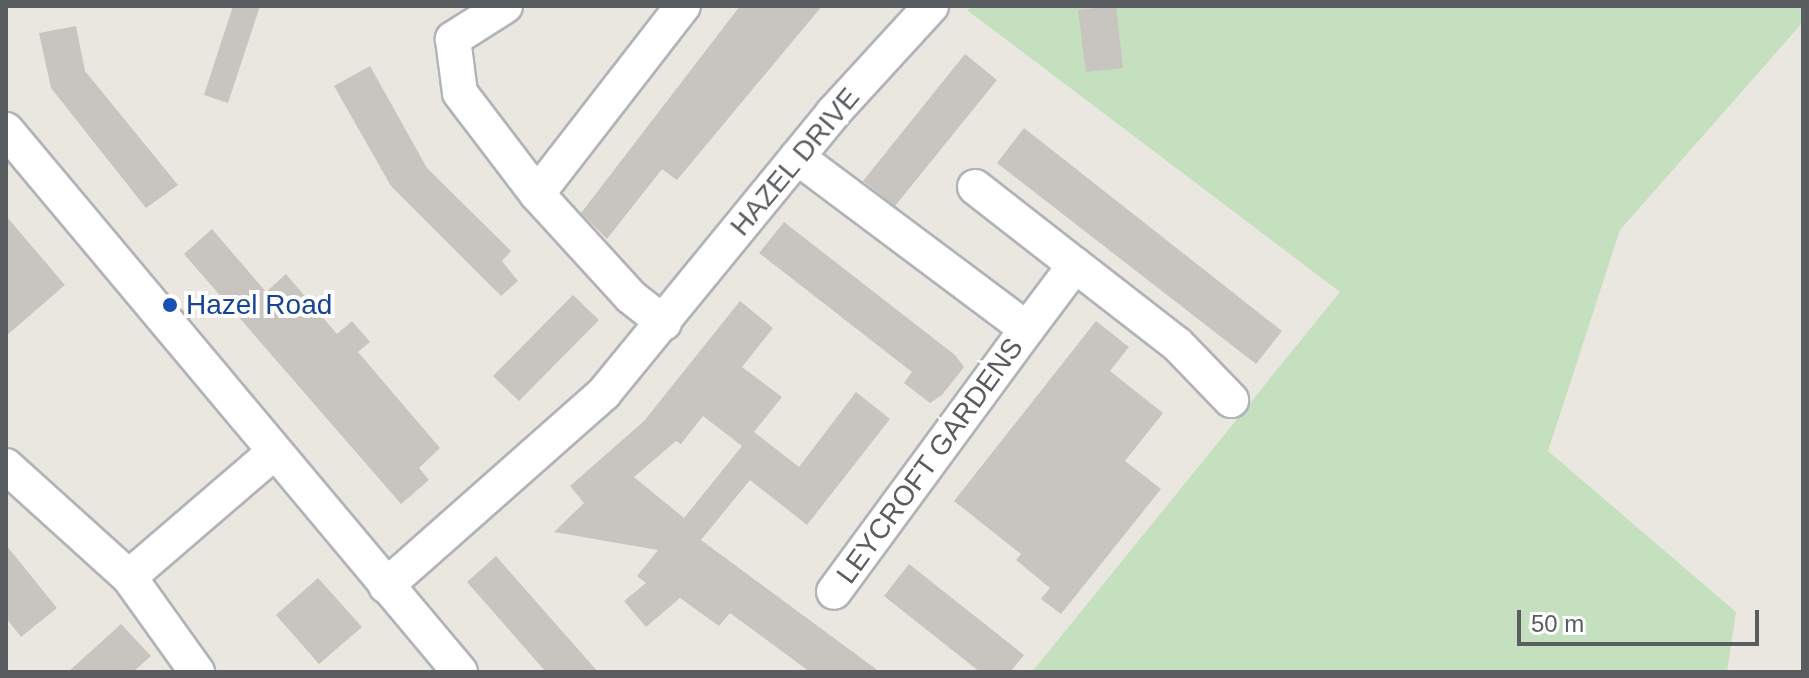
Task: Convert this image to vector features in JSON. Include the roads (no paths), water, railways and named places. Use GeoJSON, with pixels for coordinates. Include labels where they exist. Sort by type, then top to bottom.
{"type":"FeatureCollection","features":[{"type":"Feature","properties":{"kind":"street"},"geometry":{"type":"LineString","coordinates":[[505,6],[453,39],[460,93],[537,194],[631,297],[664,323]]}},
{"type":"Feature","properties":{"kind":"street"},"geometry":{"type":"LineString","coordinates":[[537,194],[683,6]]}},
{"type":"Feature","properties":{"kind":"street","name":"HAZEL DRIVE"},"geometry":{"type":"LineString","coordinates":[[386,586],[604,393],[797,157],[931,6]]}},
{"type":"Feature","properties":{"kind":"street"},"geometry":{"type":"LineString","coordinates":[[6,130],[272,454],[460,672]]}},
{"type":"Feature","properties":{"kind":"street","name":"LEYCROFT GARDENS"},"geometry":{"type":"LineString","coordinates":[[797,157],[1027,329]]}},
{"type":"Feature","properties":{"kind":"street"},"geometry":{"type":"LineString","coordinates":[[975,187],[1177,344],[1231,400]]}},
{"type":"Feature","properties":{"kind":"street","name":"LEYCROFT GARDENS"},"geometry":{"type":"LineString","coordinates":[[834,592],[1075,265]]}},
{"type":"Feature","properties":{"kind":"street"},"geometry":{"type":"LineString","coordinates":[[129,577],[272,454]]}},
{"type":"Feature","properties":{"kind":"street"},"geometry":{"type":"LineString","coordinates":[[6,466],[129,577],[197,672]]}},
{"type":"Feature","properties":{"kind":"place","name":"Hazel Road"},"geometry":{"type":"Point","coordinates":[170,305]}}]}
